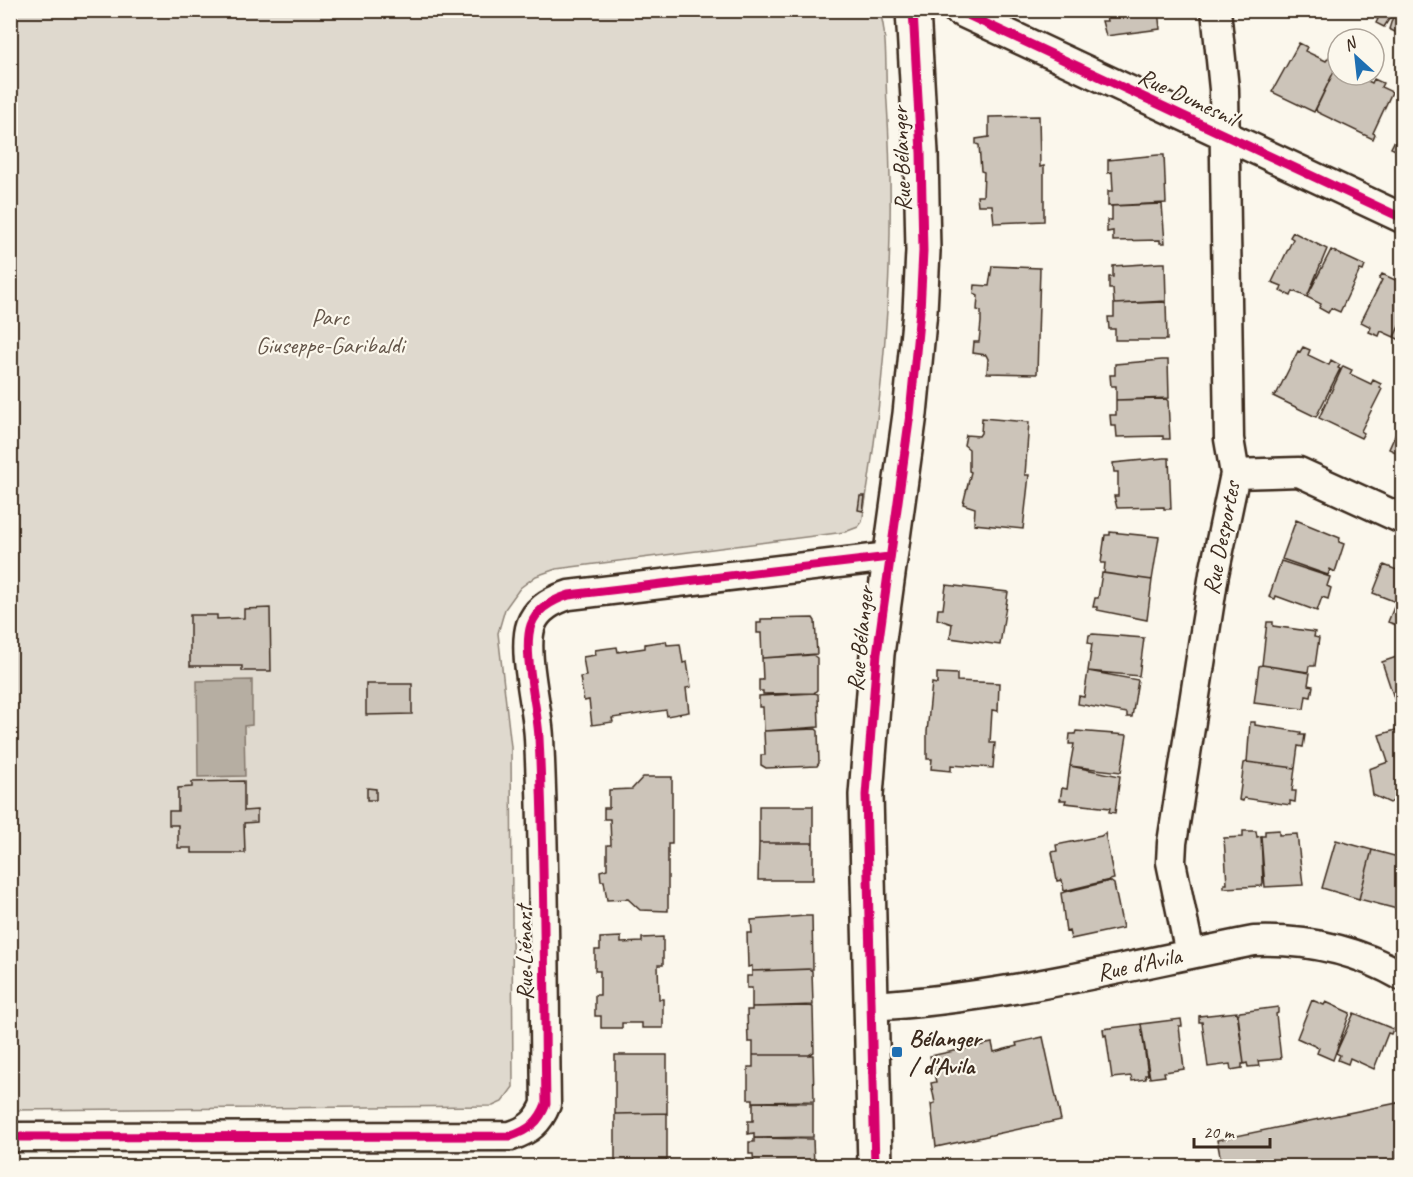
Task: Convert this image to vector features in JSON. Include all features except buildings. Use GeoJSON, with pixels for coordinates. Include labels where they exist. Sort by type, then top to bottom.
{"type":"FeatureCollection","features":[{"type":"Feature","properties":{"kind":"street","name":"Rue Bélanger"},"geometry":{"type":"LineString","coordinates":[[875,1167],[866,795],[889,557],[910,414],[923,251],[921,141],[913,10]]}},
{"type":"Feature","properties":{"kind":"street","name":"Rue Dumesnil"},"geometry":{"type":"LineString","coordinates":[[957,10],[1402,218]]}},
{"type":"Feature","properties":{"kind":"street","name":"Rue Desportes"},"geometry":{"type":"LineString","coordinates":[[1190,954],[1171,862],[1172,843],[1214,574],[1235,474],[1229,438],[1224,89],[1216,10]]}},
{"type":"Feature","properties":{"kind":"street"},"geometry":{"type":"LineString","coordinates":[[1235,474],[1299,472],[1402,519]]}},
{"type":"Feature","properties":{"kind":"street","name":"Rue Liénart"},"geometry":{"type":"LineString","coordinates":[[10,1137],[511,1136],[523,1132],[541,1116],[546,1104],[539,737],[529,641],[531,624],[552,601],[568,595],[889,557]]}},
{"type":"Feature","properties":{"kind":"street","name":"Rue d'Avila"},"geometry":{"type":"LineString","coordinates":[[870,1006],[916,1003],[1030,987],[1254,941],[1307,942],[1362,958],[1402,976]]}},
{"type":"Feature","properties":{"kind":"green space","name":"Parc Giuseppe-Garibaldi"},"geometry":{"type":"Polygon","coordinates":[[[11,11],[880,12],[885,44],[890,208],[889,261],[883,366],[862,522],[858,527],[845,532],[556,569],[536,576],[520,588],[505,609],[498,633],[511,747],[513,1087],[502,1102],[493,1106],[11,1110],[11,11]]]}},
{"type":"Feature","properties":{"kind":"shaded area"},"geometry":{"type":"Polygon","coordinates":[[[252,680],[252,725],[244,726],[245,776],[198,777],[197,681],[252,680]]]}},
{"type":"Feature","properties":{"kind":"cycle path"},"geometry":{"type":"LineString","coordinates":[[875,1166],[866,795],[877,654],[910,414],[920,311],[923,251],[921,153],[913,10]]}},
{"type":"Feature","properties":{"kind":"cycle path"},"geometry":{"type":"LineString","coordinates":[[957,10],[1402,218]]}},
{"type":"Feature","properties":{"kind":"cycle path"},"geometry":{"type":"LineString","coordinates":[[10,1137],[511,1136],[528,1128],[537,1120],[546,1104],[541,784],[538,726],[528,650],[531,625],[537,614],[557,599],[569,595],[889,557]]}},
{"type":"Feature","properties":{"kind":"place","name":"Bélanger / d'Avila"},"geometry":{"type":"Point","coordinates":[897,1052]}}]}
